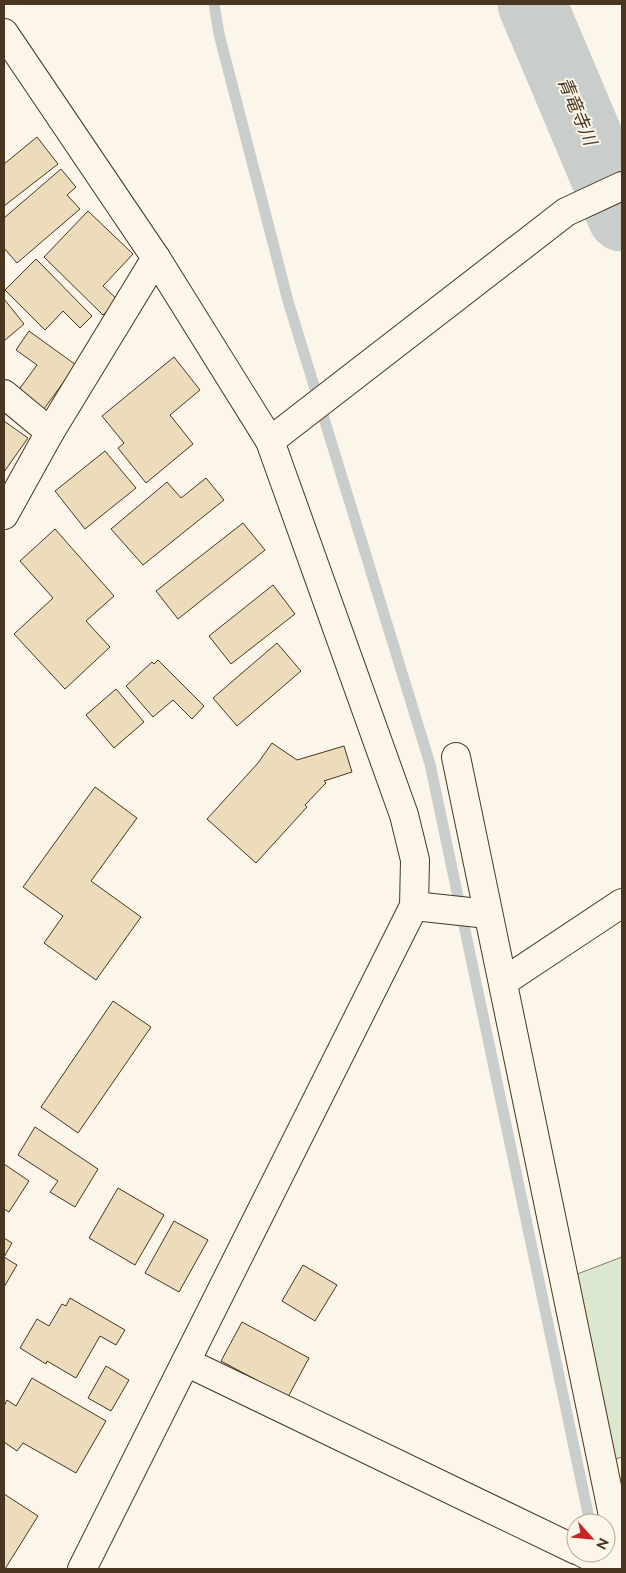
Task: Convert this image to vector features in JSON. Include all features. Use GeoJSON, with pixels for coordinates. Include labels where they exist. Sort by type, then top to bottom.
{"type":"FeatureCollection","features":[{"type":"Feature","properties":{"kind":"street"},"geometry":{"type":"LineString","coordinates":[[4,33],[156,258],[270,441],[404,815],[415,860],[414,906],[82,1569]]}},
{"type":"Feature","properties":{"kind":"street"},"geometry":{"type":"LineString","coordinates":[[270,441],[566,212],[622,186]]}},
{"type":"Feature","properties":{"kind":"street"},"geometry":{"type":"LineString","coordinates":[[4,515],[50,432],[156,258]]}},
{"type":"Feature","properties":{"kind":"street"},"geometry":{"type":"LineString","coordinates":[[4,394],[50,432]]}},
{"type":"Feature","properties":{"kind":"street"},"geometry":{"type":"LineString","coordinates":[[456,757],[622,1560]]}},
{"type":"Feature","properties":{"kind":"street"},"geometry":{"type":"LineString","coordinates":[[503,982],[622,903]]}},
{"type":"Feature","properties":{"kind":"street"},"geometry":{"type":"LineString","coordinates":[[414,906],[488,914]]}},
{"type":"Feature","properties":{"kind":"street"},"geometry":{"type":"LineString","coordinates":[[186,1362],[566,1545]]}},
{"type":"Feature","properties":{"kind":"street"},"geometry":{"type":"LineString","coordinates":[[604,1563],[617,1569]]}},
{"type":"Feature","properties":{"kind":"green space"},"geometry":{"type":"Polygon","coordinates":[[[622,1257],[622,1457],[602,1463],[564,1279],[622,1257]]]}},
{"type":"Feature","properties":{"kind":"building"},"geometry":{"type":"Polygon","coordinates":[[[37,137],[58,164],[4,206],[4,164],[37,137]]]}},
{"type":"Feature","properties":{"kind":"building"},"geometry":{"type":"Polygon","coordinates":[[[61,169],[76,187],[67,195],[80,209],[17,263],[4,248],[4,218],[61,169]]]}},
{"type":"Feature","properties":{"kind":"building"},"geometry":{"type":"Polygon","coordinates":[[[88,211],[133,254],[103,286],[118,300],[103,315],[44,257],[88,211]]]}},
{"type":"Feature","properties":{"kind":"building"},"geometry":{"type":"Polygon","coordinates":[[[36,259],[92,316],[80,328],[63,311],[45,330],[5,290],[36,259]]]}},
{"type":"Feature","properties":{"kind":"building"},"geometry":{"type":"Polygon","coordinates":[[[4,299],[24,324],[4,341],[4,299]]]}},
{"type":"Feature","properties":{"kind":"building"},"geometry":{"type":"Polygon","coordinates":[[[29,331],[76,365],[41,413],[15,395],[37,365],[16,350],[29,331]]]}},
{"type":"Feature","properties":{"kind":"building"},"geometry":{"type":"Polygon","coordinates":[[[174,357],[200,390],[170,415],[193,444],[146,483],[118,448],[124,443],[102,416],[174,357]]]}},
{"type":"Feature","properties":{"kind":"building"},"geometry":{"type":"Polygon","coordinates":[[[4,421],[28,438],[4,472],[4,421]]]}},
{"type":"Feature","properties":{"kind":"building"},"geometry":{"type":"Polygon","coordinates":[[[105,451],[136,488],[85,529],[55,491],[105,451]]]}},
{"type":"Feature","properties":{"kind":"building"},"geometry":{"type":"Polygon","coordinates":[[[206,478],[224,500],[143,565],[111,529],[167,482],[181,498],[206,478]]]}},
{"type":"Feature","properties":{"kind":"building"},"geometry":{"type":"Polygon","coordinates":[[[243,523],[265,550],[178,619],[156,591],[243,523]]]}},
{"type":"Feature","properties":{"kind":"building"},"geometry":{"type":"Polygon","coordinates":[[[55,529],[114,596],[86,621],[110,647],[65,689],[14,634],[53,598],[20,561],[55,529]]]}},
{"type":"Feature","properties":{"kind":"building"},"geometry":{"type":"Polygon","coordinates":[[[273,585],[295,614],[231,664],[209,636],[273,585]]]}},
{"type":"Feature","properties":{"kind":"building"},"geometry":{"type":"Polygon","coordinates":[[[277,643],[301,671],[237,726],[213,698],[277,643]]]}},
{"type":"Feature","properties":{"kind":"building"},"geometry":{"type":"Polygon","coordinates":[[[158,660],[204,706],[192,719],[173,700],[153,717],[126,686],[152,662],[154,664],[158,660]]]}},
{"type":"Feature","properties":{"kind":"building"},"geometry":{"type":"Polygon","coordinates":[[[116,689],[144,722],[114,748],[86,715],[116,689]]]}},
{"type":"Feature","properties":{"kind":"building"},"geometry":{"type":"Polygon","coordinates":[[[272,743],[297,760],[344,746],[352,772],[324,781],[326,783],[305,805],[307,807],[256,863],[207,819],[258,763],[272,743]]]}},
{"type":"Feature","properties":{"kind":"building"},"geometry":{"type":"Polygon","coordinates":[[[95,787],[137,818],[91,881],[141,917],[96,980],[44,943],[63,916],[23,887],[95,787]]]}},
{"type":"Feature","properties":{"kind":"building"},"geometry":{"type":"Polygon","coordinates":[[[113,1001],[151,1027],[78,1133],[41,1107],[113,1001]]]}},
{"type":"Feature","properties":{"kind":"building"},"geometry":{"type":"Polygon","coordinates":[[[35,1127],[98,1169],[75,1207],[50,1192],[58,1181],[18,1155],[35,1127]]]}},
{"type":"Feature","properties":{"kind":"building"},"geometry":{"type":"Polygon","coordinates":[[[4,1164],[29,1181],[9,1212],[4,1209],[4,1164]]]}},
{"type":"Feature","properties":{"kind":"building"},"geometry":{"type":"Polygon","coordinates":[[[118,1188],[164,1215],[135,1265],[89,1238],[118,1188]]]}},
{"type":"Feature","properties":{"kind":"building"},"geometry":{"type":"Polygon","coordinates":[[[174,1221],[208,1240],[179,1292],[145,1273],[174,1221]]]}},
{"type":"Feature","properties":{"kind":"building"},"geometry":{"type":"Polygon","coordinates":[[[4,1238],[12,1243],[4,1257],[4,1238]]]}},
{"type":"Feature","properties":{"kind":"building"},"geometry":{"type":"Polygon","coordinates":[[[4,1257],[17,1265],[4,1287],[4,1257]]]}},
{"type":"Feature","properties":{"kind":"building"},"geometry":{"type":"Polygon","coordinates":[[[303,1265],[337,1285],[315,1321],[282,1301],[303,1265]]]}},
{"type":"Feature","properties":{"kind":"building"},"geometry":{"type":"Polygon","coordinates":[[[70,1298],[125,1330],[116,1345],[100,1336],[76,1378],[47,1361],[46,1364],[20,1348],[37,1319],[49,1326],[62,1304],[66,1306],[70,1298]]]}},
{"type":"Feature","properties":{"kind":"building"},"geometry":{"type":"Polygon","coordinates":[[[242,1322],[309,1358],[288,1397],[221,1361],[242,1322]]]}},
{"type":"Feature","properties":{"kind":"building"},"geometry":{"type":"Polygon","coordinates":[[[106,1366],[129,1380],[111,1411],[88,1398],[106,1366]]]}},
{"type":"Feature","properties":{"kind":"building"},"geometry":{"type":"Polygon","coordinates":[[[32,1378],[106,1421],[76,1473],[23,1443],[17,1451],[4,1442],[4,1406],[7,1400],[16,1406],[32,1378]]]}},
{"type":"Feature","properties":{"kind":"building"},"geometry":{"type":"Polygon","coordinates":[[[4,1494],[38,1516],[5,1569],[4,1569],[4,1494]]]}},
{"type":"Feature","properties":{"kind":"waterway"},"geometry":{"type":"LineString","coordinates":[[214,4],[219,34],[288,301],[430,764],[588,1513]]}},
{"type":"Feature","properties":{"kind":"waterway","name":"青竜寺川"},"geometry":{"type":"LineString","coordinates":[[532,4],[622,217]]}}]}
